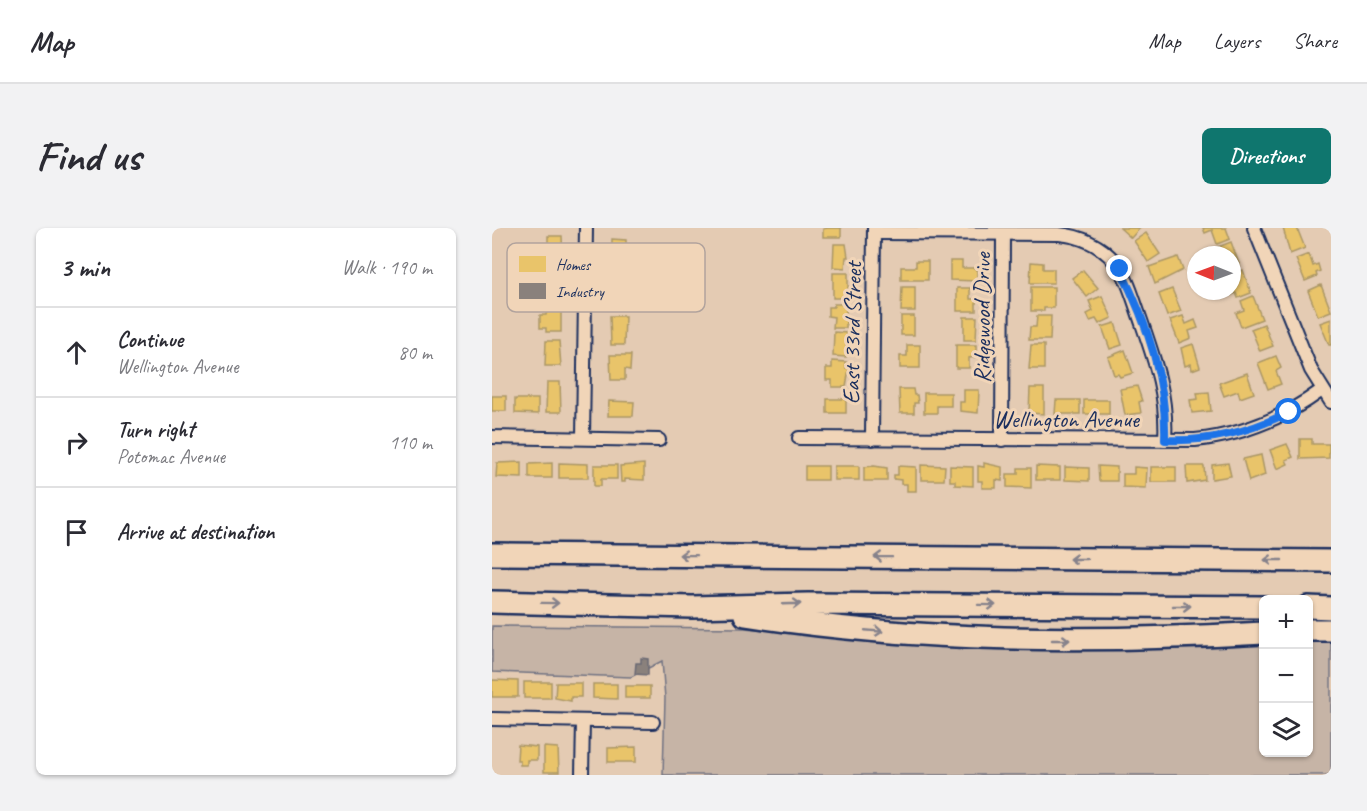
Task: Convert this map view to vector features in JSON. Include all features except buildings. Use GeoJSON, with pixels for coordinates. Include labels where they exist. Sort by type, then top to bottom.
{"type":"FeatureCollection","features":[{"type":"Feature","properties":{"kind":"highway"},"geometry":{"type":"LineString","coordinates":[[492,554],[1331,561]]}},
{"type":"Feature","properties":{"kind":"highway"},"geometry":{"type":"LineString","coordinates":[[492,602],[692,607],[808,604],[1259,607]]}},
{"type":"Feature","properties":{"kind":"highway"},"geometry":{"type":"LineString","coordinates":[[692,607],[807,625],[964,638],[1154,640],[1259,633]]}},
{"type":"Feature","properties":{"kind":"highway"},"geometry":{"type":"LineString","coordinates":[[1313,608],[1331,608]]}},
{"type":"Feature","properties":{"kind":"highway"},"geometry":{"type":"LineString","coordinates":[[1313,630],[1331,630]]}},
{"type":"Feature","properties":{"kind":"street"},"geometry":{"type":"LineString","coordinates":[[586,228],[586,243]]}},
{"type":"Feature","properties":{"kind":"street"},"geometry":{"type":"LineString","coordinates":[[1254,228],[1311,370],[1331,402]]}},
{"type":"Feature","properties":{"kind":"street"},"geometry":{"type":"LineString","coordinates":[[874,230],[1068,235],[1094,245],[1120,269],[1156,359],[1166,411],[1165,440]]}},
{"type":"Feature","properties":{"kind":"street","name":"East 33rd Street"},"geometry":{"type":"LineString","coordinates":[[872,439],[874,230]]}},
{"type":"Feature","properties":{"kind":"street","name":"Ridgewood Drive"},"geometry":{"type":"LineString","coordinates":[[1002,440],[1003,234]]}},
{"type":"Feature","properties":{"kind":"street"},"geometry":{"type":"LineString","coordinates":[[583,438],[585,312]]}},
{"type":"Feature","properties":{"kind":"street","name":"Wellington Avenue"},"geometry":{"type":"LineString","coordinates":[[799,438],[1165,440],[1209,438],[1248,430],[1289,412],[1322,390]]}},
{"type":"Feature","properties":{"kind":"street"},"geometry":{"type":"LineString","coordinates":[[492,437],[659,440]]}},
{"type":"Feature","properties":{"kind":"street"},"geometry":{"type":"LineString","coordinates":[[492,719],[653,722]]}},
{"type":"Feature","properties":{"kind":"street"},"geometry":{"type":"LineString","coordinates":[[582,775],[583,721]]}},
{"type":"Feature","properties":{"kind":"shaded area"},"geometry":{"type":"Polygon","coordinates":[[[492,626],[745,628],[905,643],[1010,649],[1133,649],[1259,642],[1259,757],[1313,757],[1313,640],[1331,639],[1331,775],[663,775],[665,698],[662,661],[631,677],[492,672],[492,626]]]}},
{"type":"Feature","properties":{"kind":"route"},"geometry":{"type":"LineString","coordinates":[[1120,269],[1159,369],[1166,411],[1165,440],[1195,440],[1229,435],[1267,423],[1289,412]]}}]}
